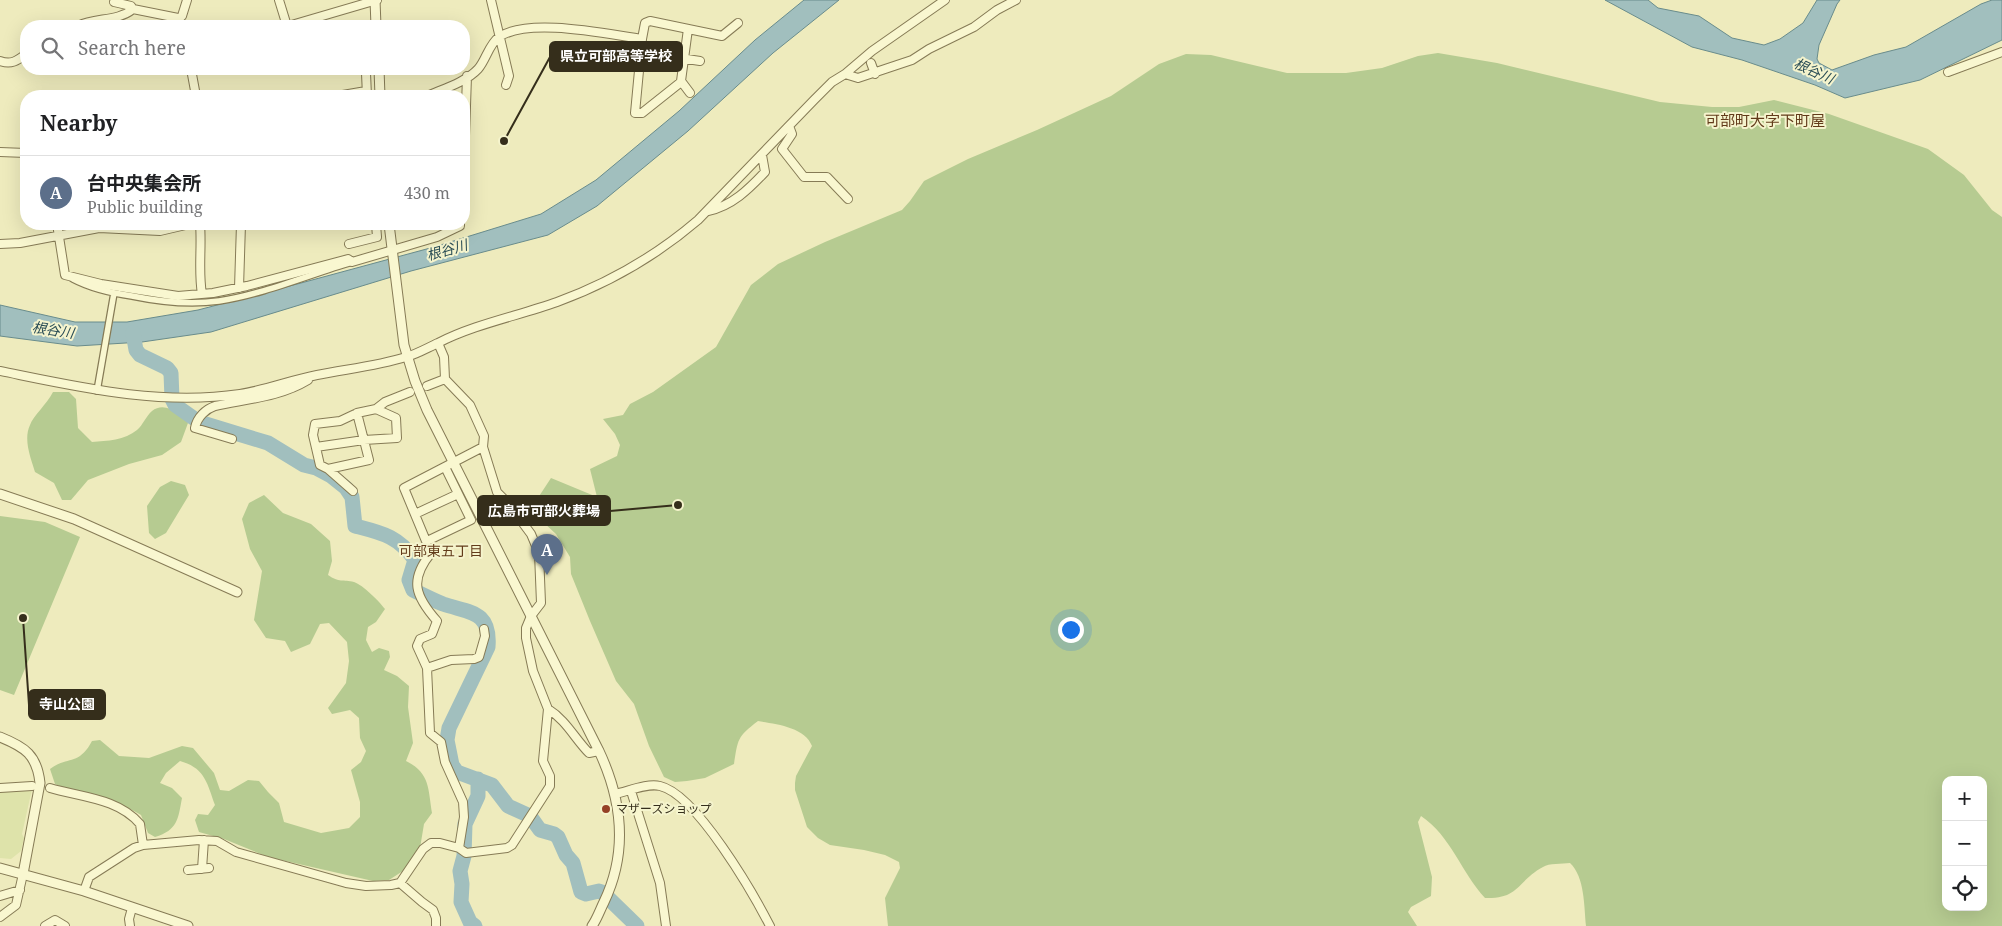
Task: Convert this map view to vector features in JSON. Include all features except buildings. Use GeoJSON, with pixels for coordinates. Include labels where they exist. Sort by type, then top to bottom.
{"type":"FeatureCollection","features":[{"type":"Feature","properties":{"kind":"street"},"geometry":{"type":"LineString","coordinates":[[114,0],[114,2],[131,6],[133,9],[178,18],[179,20]]}},
{"type":"Feature","properties":{"kind":"street"},"geometry":{"type":"LineString","coordinates":[[181,20],[187,0]]}},
{"type":"Feature","properties":{"kind":"street"},"geometry":{"type":"LineString","coordinates":[[279,0],[285,20]]}},
{"type":"Feature","properties":{"kind":"street"},"geometry":{"type":"LineString","coordinates":[[308,20],[376,0],[376,20]]}},
{"type":"Feature","properties":{"kind":"street"},"geometry":{"type":"LineString","coordinates":[[491,0],[509,76],[506,85]]}},
{"type":"Feature","properties":{"kind":"street"},"geometry":{"type":"LineString","coordinates":[[0,371],[149,397],[239,394],[318,375],[361,368],[407,357],[478,328],[557,302],[608,281],[678,238],[707,212],[832,82],[845,74],[872,51],[945,0]]}},
{"type":"Feature","properties":{"kind":"street"},"geometry":{"type":"LineString","coordinates":[[845,74],[858,78],[875,74],[912,60],[929,49],[974,28],[997,10],[1016,0]]}},
{"type":"Feature","properties":{"kind":"street"},"geometry":{"type":"LineString","coordinates":[[95,20],[120,18],[133,9]]}},
{"type":"Feature","properties":{"kind":"street"},"geometry":{"type":"LineString","coordinates":[[688,28],[681,82],[642,113],[635,113],[645,23],[650,21],[688,28],[722,36],[738,23]]}},
{"type":"Feature","properties":{"kind":"street"},"geometry":{"type":"LineString","coordinates":[[470,74],[477,69],[497,38],[506,33],[540,27],[564,28],[642,39]]}},
{"type":"Feature","properties":{"kind":"street"},"geometry":{"type":"LineString","coordinates":[[641,52],[700,61]]}},
{"type":"Feature","properties":{"kind":"street"},"geometry":{"type":"LineString","coordinates":[[1948,72],[2002,52]]}},
{"type":"Feature","properties":{"kind":"street"},"geometry":{"type":"LineString","coordinates":[[0,61],[14,63],[20,58]]}},
{"type":"Feature","properties":{"kind":"street"},"geometry":{"type":"LineString","coordinates":[[871,62],[875,74]]}},
{"type":"Feature","properties":{"kind":"street"},"geometry":{"type":"LineString","coordinates":[[191,75],[195,90]]}},
{"type":"Feature","properties":{"kind":"street"},"geometry":{"type":"LineString","coordinates":[[366,75],[367,90]]}},
{"type":"Feature","properties":{"kind":"street"},"geometry":{"type":"LineString","coordinates":[[379,75],[380,90]]}},
{"type":"Feature","properties":{"kind":"street"},"geometry":{"type":"LineString","coordinates":[[439,90],[467,76],[467,90]]}},
{"type":"Feature","properties":{"kind":"street"},"geometry":{"type":"LineString","coordinates":[[681,82],[690,93]]}},
{"type":"Feature","properties":{"kind":"street"},"geometry":{"type":"LineString","coordinates":[[789,126],[792,134],[782,149],[804,177],[827,177],[848,199]]}},
{"type":"Feature","properties":{"kind":"street"},"geometry":{"type":"LineString","coordinates":[[0,152],[20,153]]}},
{"type":"Feature","properties":{"kind":"street"},"geometry":{"type":"LineString","coordinates":[[707,212],[716,210],[742,195],[765,172],[762,155]]}},
{"type":"Feature","properties":{"kind":"street"},"geometry":{"type":"LineString","coordinates":[[58,230],[65,276]]}},
{"type":"Feature","properties":{"kind":"street"},"geometry":{"type":"LineString","coordinates":[[0,244],[20,243],[86,230]]}},
{"type":"Feature","properties":{"kind":"street"},"geometry":{"type":"LineString","coordinates":[[140,230],[164,230]]}},
{"type":"Feature","properties":{"kind":"street"},"geometry":{"type":"LineString","coordinates":[[201,230],[202,242],[199,268],[202,294]]}},
{"type":"Feature","properties":{"kind":"street"},"geometry":{"type":"LineString","coordinates":[[240,288],[241,230]]}},
{"type":"Feature","properties":{"kind":"street"},"geometry":{"type":"LineString","coordinates":[[349,244],[378,237],[377,230]]}},
{"type":"Feature","properties":{"kind":"street"},"geometry":{"type":"LineString","coordinates":[[390,230],[407,357],[449,465],[458,494],[471,520],[427,541]]}},
{"type":"Feature","properties":{"kind":"street"},"geometry":{"type":"LineString","coordinates":[[65,276],[90,288],[114,296],[160,302],[195,303],[219,301],[250,294],[352,262],[392,253],[452,230]]}},
{"type":"Feature","properties":{"kind":"street"},"geometry":{"type":"LineString","coordinates":[[65,276],[101,284],[178,296],[240,288],[348,259],[352,262]]}},
{"type":"Feature","properties":{"kind":"street"},"geometry":{"type":"LineString","coordinates":[[97,388],[114,296]]}},
{"type":"Feature","properties":{"kind":"street"},"geometry":{"type":"LineString","coordinates":[[84,891],[89,877],[134,848],[143,845],[204,840],[217,841],[236,852],[346,883],[366,886],[400,883],[423,849],[431,843],[440,843],[462,850],[507,848],[512,845],[550,786],[550,776],[542,761],[548,710],[533,671],[526,638],[526,628],[531,616],[541,604],[539,552],[531,534],[508,503],[497,492],[483,447],[484,436],[470,405],[445,379],[444,358],[438,344]]}},
{"type":"Feature","properties":{"kind":"street"},"geometry":{"type":"LineString","coordinates":[[232,439],[195,428],[197,420],[207,409],[215,406],[275,395],[295,388],[318,375]]}},
{"type":"Feature","properties":{"kind":"street"},"geometry":{"type":"LineString","coordinates":[[427,386],[445,379]]}},
{"type":"Feature","properties":{"kind":"street"},"geometry":{"type":"LineString","coordinates":[[353,491],[328,469],[320,466],[313,435],[315,424],[340,421],[376,409],[385,402],[410,392]]}},
{"type":"Feature","properties":{"kind":"street"},"geometry":{"type":"LineString","coordinates":[[316,447],[364,440],[397,438],[396,418],[376,409]]}},
{"type":"Feature","properties":{"kind":"street"},"geometry":{"type":"LineString","coordinates":[[328,469],[369,460],[357,414]]}},
{"type":"Feature","properties":{"kind":"street"},"geometry":{"type":"LineString","coordinates":[[462,850],[463,802],[445,762],[441,742],[430,733],[427,668],[417,646],[420,639],[432,634],[437,621],[423,605],[416,578],[421,565],[431,553],[404,488],[483,447]]}},
{"type":"Feature","properties":{"kind":"street"},"geometry":{"type":"LineString","coordinates":[[449,465],[531,616],[599,751],[615,794],[620,826],[620,847],[616,872],[592,926]]}},
{"type":"Feature","properties":{"kind":"street"},"geometry":{"type":"LineString","coordinates":[[0,494],[74,519],[237,592]]}},
{"type":"Feature","properties":{"kind":"street"},"geometry":{"type":"LineString","coordinates":[[415,514],[458,494]]}},
{"type":"Feature","properties":{"kind":"street"},"geometry":{"type":"LineString","coordinates":[[427,668],[451,660],[479,657],[486,636],[484,629]]}},
{"type":"Feature","properties":{"kind":"street"},"geometry":{"type":"LineString","coordinates":[[548,710],[558,715],[579,744],[590,753],[599,751]]}},
{"type":"Feature","properties":{"kind":"street"},"geometry":{"type":"LineString","coordinates":[[0,737],[26,749],[39,770],[40,783],[16,905],[0,917]]}},
{"type":"Feature","properties":{"kind":"street"},"geometry":{"type":"LineString","coordinates":[[0,788],[32,786]]}},
{"type":"Feature","properties":{"kind":"street"},"geometry":{"type":"LineString","coordinates":[[615,794],[642,787],[660,786],[676,794],[711,830],[736,866],[770,926]]}},
{"type":"Feature","properties":{"kind":"street"},"geometry":{"type":"LineString","coordinates":[[50,788],[96,799],[119,808],[140,824],[143,845]]}},
{"type":"Feature","properties":{"kind":"street"},"geometry":{"type":"LineString","coordinates":[[631,791],[660,883],[666,926]]}},
{"type":"Feature","properties":{"kind":"street"},"geometry":{"type":"LineString","coordinates":[[188,870],[206,868],[204,840]]}},
{"type":"Feature","properties":{"kind":"street"},"geometry":{"type":"LineString","coordinates":[[0,868],[84,891],[188,926]]}},
{"type":"Feature","properties":{"kind":"street"},"geometry":{"type":"LineString","coordinates":[[400,883],[433,910],[436,926]]}},
{"type":"Feature","properties":{"kind":"street"},"geometry":{"type":"LineString","coordinates":[[0,896],[20,890]]}},
{"type":"Feature","properties":{"kind":"street"},"geometry":{"type":"LineString","coordinates":[[130,926],[129,919],[132,908]]}},
{"type":"Feature","properties":{"kind":"street"},"geometry":{"type":"LineString","coordinates":[[45,926],[55,920],[65,926]]}},
{"type":"Feature","properties":{"kind":"green space"},"geometry":{"type":"Polygon","coordinates":[[[1438,53],[1497,63],[1660,102],[1712,107],[1739,107],[1774,100],[1829,114],[1928,149],[1964,175],[1992,210],[2002,217],[2002,926],[1586,926],[1579,876],[1570,863],[1546,866],[1534,872],[1505,896],[1485,898],[1448,844],[1431,824],[1421,816],[1418,822],[1432,877],[1431,896],[1411,907],[1408,912],[1417,926],[888,926],[885,898],[900,868],[899,862],[885,855],[830,845],[818,838],[807,827],[795,790],[796,776],[812,746],[803,734],[789,728],[758,721],[742,735],[736,749],[734,764],[705,778],[675,782],[664,777],[649,746],[634,704],[616,681],[590,621],[571,574],[570,557],[556,534],[530,510],[551,478],[597,497],[590,469],[617,456],[620,445],[615,434],[603,419],[623,415],[630,404],[653,392],[716,347],[751,285],[778,264],[902,210],[924,181],[968,159],[1111,96],[1159,64],[1186,54],[1211,55],[1287,73],[1346,73],[1382,68],[1418,56],[1438,53]]]}},
{"type":"Feature","properties":{"kind":"green space"},"geometry":{"type":"Polygon","coordinates":[[[53,392],[69,392],[76,399],[78,428],[92,442],[127,436],[139,428],[152,411],[162,407],[177,412],[188,423],[181,442],[162,455],[129,464],[88,480],[71,500],[62,500],[54,483],[35,472],[27,443],[28,431],[32,421],[53,392]]]}},
{"type":"Feature","properties":{"kind":"green space"},"geometry":{"type":"Polygon","coordinates":[[[171,481],[185,485],[189,495],[166,533],[155,539],[149,533],[147,506],[160,487],[171,481]]]}},
{"type":"Feature","properties":{"kind":"green space"},"geometry":{"type":"Polygon","coordinates":[[[264,495],[283,513],[311,524],[330,541],[332,561],[328,575],[338,580],[354,582],[362,586],[385,609],[376,622],[368,627],[366,640],[372,652],[379,648],[389,651],[390,657],[384,670],[397,676],[409,686],[408,707],[413,743],[406,761],[424,776],[432,813],[424,824],[420,848],[406,869],[389,880],[373,881],[268,857],[224,839],[199,832],[195,820],[198,814],[208,815],[215,805],[204,777],[195,768],[180,761],[166,773],[160,783],[172,788],[182,798],[178,818],[173,827],[155,837],[148,833],[141,815],[109,800],[55,784],[50,769],[82,754],[92,741],[100,740],[119,756],[149,758],[182,746],[193,748],[214,773],[220,790],[229,791],[248,780],[259,781],[279,803],[284,822],[321,833],[349,828],[360,817],[360,802],[351,770],[361,762],[366,751],[360,738],[359,718],[350,710],[332,714],[328,708],[346,683],[349,661],[347,642],[329,623],[320,624],[310,644],[291,652],[285,641],[266,638],[254,620],[262,571],[250,549],[242,519],[249,503],[264,495]]]}},
{"type":"Feature","properties":{"kind":"green space"},"geometry":{"type":"Polygon","coordinates":[[[0,516],[45,522],[80,537],[14,695],[0,690],[0,516]]]}},
{"type":"Feature","properties":{"kind":"green space"},"geometry":{"type":"Polygon","coordinates":[[[32,789],[22,834],[24,838],[21,851],[11,859],[0,858],[0,791],[32,789]]]}},
{"type":"Feature","properties":{"kind":"water","name":"根谷川"},"geometry":{"type":"Polygon","coordinates":[[[804,0],[839,0],[773,53],[688,131],[597,206],[548,235],[411,271],[211,332],[142,342],[77,346],[0,336],[0,305],[75,322],[127,322],[198,310],[434,247],[541,214],[596,180],[679,111],[755,40],[804,0]]]}},
{"type":"Feature","properties":{"kind":"water","name":"根谷川"},"geometry":{"type":"Polygon","coordinates":[[[1605,0],[1648,0],[1658,8],[1699,16],[1732,38],[1764,45],[1780,39],[1803,23],[1817,0],[1840,0],[1819,45],[1817,59],[1819,63],[1832,70],[1874,55],[1906,47],[1981,4],[1992,0],[2002,0],[2002,40],[1920,80],[1845,98],[1815,85],[1742,60],[1692,47],[1605,0]]]}},
{"type":"Feature","properties":{"kind":"waterway"},"geometry":{"type":"LineString","coordinates":[[133,333],[136,350],[140,355],[167,368],[171,373],[172,399],[175,405],[199,422],[268,443],[304,465],[316,468],[331,476],[346,488],[352,497],[355,526],[389,537],[409,552],[415,560],[409,580],[413,590],[443,604],[476,615],[482,620],[486,626],[488,647],[449,728],[447,740],[452,765],[457,772],[492,785],[508,806],[530,816],[540,830],[558,837],[566,855],[573,863],[581,892],[586,894],[602,892],[637,926]]}},
{"type":"Feature","properties":{"kind":"waterway"},"geometry":{"type":"LineString","coordinates":[[475,926],[470,922],[461,902],[462,884],[460,871],[464,856],[465,824],[478,796],[478,779]]}},
{"type":"Feature","properties":{"kind":"place","name":"県立可部高等学校"},"geometry":{"type":"Point","coordinates":[504,141]}},
{"type":"Feature","properties":{"kind":"place","name":"広島市可部火葬場"},"geometry":{"type":"Point","coordinates":[678,505]}},
{"type":"Feature","properties":{"kind":"place","name":"台中央集会所"},"geometry":{"type":"Point","coordinates":[547,575]}},
{"type":"Feature","properties":{"kind":"place","name":"寺山公園"},"geometry":{"type":"Point","coordinates":[23,618]}},
{"type":"Feature","properties":{"kind":"place","name":"マザーズショップ"},"geometry":{"type":"Point","coordinates":[606,809]}},
{"type":"Feature","properties":{"kind":"district","name":"可部町大字下町屋"},"geometry":{"type":"Point","coordinates":[1765,121]}},
{"type":"Feature","properties":{"kind":"district","name":"可部東五丁目"},"geometry":{"type":"Point","coordinates":[441,551]}}]}
